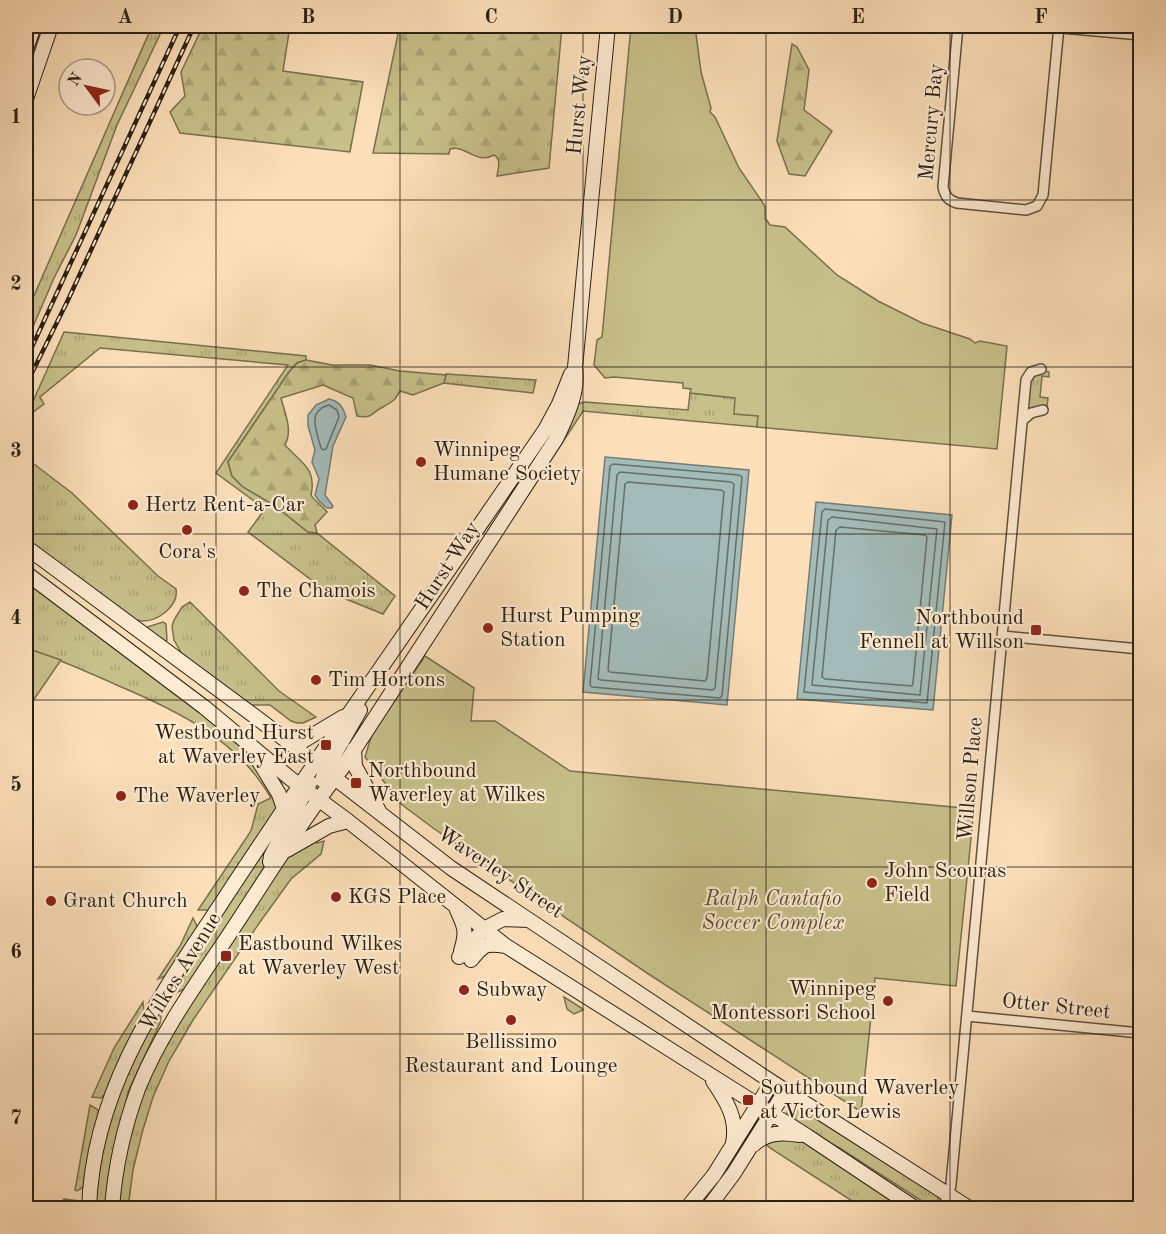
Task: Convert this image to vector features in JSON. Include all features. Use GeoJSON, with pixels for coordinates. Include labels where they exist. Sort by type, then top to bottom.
{"type":"FeatureCollection","features":[{"type":"Feature","properties":{"kind":"main road"},"geometry":{"type":"LineString","coordinates":[[26,49],[34,26]]}},
{"type":"Feature","properties":{"kind":"main road"},"geometry":{"type":"LineString","coordinates":[[26,99],[51,26]]}},
{"type":"Feature","properties":{"kind":"main road","name":"Hurst Way"},"geometry":{"type":"LineString","coordinates":[[324,771],[354,749],[556,439],[574,394],[608,26]]}},
{"type":"Feature","properties":{"kind":"main road","name":"Hurst Way"},"geometry":{"type":"LineString","coordinates":[[324,771],[348,714],[545,430],[575,367]]}},
{"type":"Feature","properties":{"kind":"main road","name":"Waverley Street"},"geometry":{"type":"LineString","coordinates":[[26,548],[286,740],[451,868],[772,1082],[969,1209]]}},
{"type":"Feature","properties":{"kind":"main road"},"geometry":{"type":"LineString","coordinates":[[26,573],[204,707],[303,788],[506,946],[807,1136],[915,1209]]}},
{"type":"Feature","properties":{"kind":"main road"},"geometry":{"type":"LineString","coordinates":[[324,771],[358,714],[375,675]]}},
{"type":"Feature","properties":{"kind":"main road"},"geometry":{"type":"LineString","coordinates":[[286,740],[303,741],[348,714]]}},
{"type":"Feature","properties":{"kind":"main road"},"geometry":{"type":"LineString","coordinates":[[244,739],[279,794],[284,809]]}},
{"type":"Feature","properties":{"kind":"main road"},"geometry":{"type":"LineString","coordinates":[[354,749],[355,766],[382,816]]}},
{"type":"Feature","properties":{"kind":"main road","name":"Wilkes Avenue"},"geometry":{"type":"LineString","coordinates":[[89,1209],[96,1152],[108,1105],[136,1037],[150,1012],[284,809],[303,788],[324,771]]}},
{"type":"Feature","properties":{"kind":"main road","name":"Wilkes Avenue"},"geometry":{"type":"LineString","coordinates":[[112,1209],[118,1160],[130,1114],[155,1053],[319,800],[324,771]]}},
{"type":"Feature","properties":{"kind":"main road"},"geometry":{"type":"LineString","coordinates":[[266,879],[271,856],[303,788]]}},
{"type":"Feature","properties":{"kind":"main road"},"geometry":{"type":"LineString","coordinates":[[283,853],[329,826],[348,821]]}},
{"type":"Feature","properties":{"kind":"main road"},"geometry":{"type":"LineString","coordinates":[[456,908],[464,924],[466,935],[465,959]]}},
{"type":"Feature","properties":{"kind":"main road"},"geometry":{"type":"LineString","coordinates":[[465,959],[484,929],[502,919],[531,920]]}},
{"type":"Feature","properties":{"kind":"main road"},"geometry":{"type":"LineString","coordinates":[[465,959],[482,946],[490,944],[506,946]]}},
{"type":"Feature","properties":{"kind":"main road"},"geometry":{"type":"LineString","coordinates":[[707,1074],[724,1097],[734,1120],[735,1133],[732,1145]]}},
{"type":"Feature","properties":{"kind":"main road"},"geometry":{"type":"LineString","coordinates":[[687,1209],[714,1175],[772,1082]]}},
{"type":"Feature","properties":{"kind":"main road"},"geometry":{"type":"LineString","coordinates":[[708,1209],[786,1090]]}},
{"type":"Feature","properties":{"kind":"main road"},"geometry":{"type":"LineString","coordinates":[[747,1150],[760,1139],[772,1134],[785,1132],[807,1136]]}},
{"type":"Feature","properties":{"kind":"street","name":"Mercury Bay"},"geometry":{"type":"LineString","coordinates":[[958,26],[943,187],[945,193],[947,198],[957,203],[1026,210],[1037,206],[1043,195],[1059,26]]}},
{"type":"Feature","properties":{"kind":"street"},"geometry":{"type":"LineString","coordinates":[[1040,26],[1140,35]]}},
{"type":"Feature","properties":{"kind":"street","name":"Willson Place"},"geometry":{"type":"LineString","coordinates":[[941,1209],[949,1196],[1027,377],[1034,370],[1041,369]]}},
{"type":"Feature","properties":{"kind":"street"},"geometry":{"type":"LineString","coordinates":[[1022,421],[1030,413],[1043,410]]}},
{"type":"Feature","properties":{"kind":"street"},"geometry":{"type":"LineString","coordinates":[[1003,636],[1140,649]]}},
{"type":"Feature","properties":{"kind":"street","name":"Otter Street"},"geometry":{"type":"LineString","coordinates":[[967,1017],[1140,1034]]}},
{"type":"Feature","properties":{"kind":"green space"},"geometry":{"type":"Polygon","coordinates":[[[152,26],[164,26],[117,125],[76,235],[54,278],[26,343],[26,314],[112,117],[117,117],[117,106],[152,26]]]}},
{"type":"Feature","properties":{"kind":"green space"},"geometry":{"type":"Polygon","coordinates":[[[203,26],[290,26],[283,71],[363,82],[350,152],[180,133],[170,112],[185,96],[181,72],[203,26]]]}},
{"type":"Feature","properties":{"kind":"green space"},"geometry":{"type":"Polygon","coordinates":[[[392,26],[562,26],[549,168],[497,176],[499,162],[494,155],[482,158],[455,148],[450,149],[449,154],[373,153],[398,34],[392,26]]]}},
{"type":"Feature","properties":{"kind":"green space"},"geometry":{"type":"Polygon","coordinates":[[[631,26],[695,26],[701,72],[711,108],[710,112],[715,117],[739,168],[765,206],[765,218],[770,225],[785,227],[837,275],[878,301],[922,323],[970,339],[975,343],[980,341],[1007,346],[997,449],[757,427],[758,416],[734,414],[735,398],[690,393],[691,389],[683,388],[683,383],[605,378],[594,365],[597,340],[602,337],[631,26]]]}},
{"type":"Feature","properties":{"kind":"green space"},"geometry":{"type":"Polygon","coordinates":[[[792,44],[797,47],[809,70],[804,110],[832,131],[805,176],[789,174],[777,141],[792,44]]]}},
{"type":"Feature","properties":{"kind":"green space"},"geometry":{"type":"Polygon","coordinates":[[[64,332],[306,356],[306,360],[297,363],[289,372],[228,462],[232,476],[243,487],[274,505],[308,532],[317,533],[395,596],[383,614],[326,591],[248,532],[265,509],[216,473],[288,365],[100,348],[40,397],[44,404],[28,416],[26,422],[26,417],[64,332]]]}},
{"type":"Feature","properties":{"kind":"green space"},"geometry":{"type":"Polygon","coordinates":[[[306,360],[332,365],[370,365],[400,371],[446,375],[444,383],[413,395],[400,391],[393,401],[366,417],[357,416],[353,398],[323,385],[281,398],[288,428],[285,445],[310,472],[311,495],[327,512],[315,525],[317,533],[308,532],[274,505],[243,487],[232,476],[228,462],[289,372],[297,363],[306,360]]]}},
{"type":"Feature","properties":{"kind":"green space"},"geometry":{"type":"Polygon","coordinates":[[[1044,371],[1049,372],[1049,377],[1042,376],[1040,397],[1048,398],[1047,407],[1028,410],[1026,408],[1028,385],[1033,377],[1044,371]]]}},
{"type":"Feature","properties":{"kind":"green space"},"geometry":{"type":"Polygon","coordinates":[[[446,374],[536,380],[533,393],[444,383],[446,374]]]}},
{"type":"Feature","properties":{"kind":"green space"},"geometry":{"type":"Polygon","coordinates":[[[690,393],[736,398],[758,416],[757,427],[583,411],[372,734],[370,732],[577,404],[585,402],[688,410],[690,393]]]}},
{"type":"Feature","properties":{"kind":"green space"},"geometry":{"type":"Polygon","coordinates":[[[26,458],[72,493],[158,576],[176,589],[174,601],[167,611],[149,620],[141,621],[128,617],[26,542],[26,458]]]}},
{"type":"Feature","properties":{"kind":"green space"},"geometry":{"type":"Polygon","coordinates":[[[26,567],[280,772],[281,792],[275,811],[209,910],[198,910],[251,831],[258,804],[271,798],[242,760],[224,744],[184,717],[73,666],[26,648],[26,567]]]}},
{"type":"Feature","properties":{"kind":"green space"},"geometry":{"type":"Polygon","coordinates":[[[190,602],[279,691],[316,717],[303,723],[297,723],[270,705],[251,705],[182,654],[174,640],[172,626],[182,607],[190,602]]]}},
{"type":"Feature","properties":{"kind":"green space"},"geometry":{"type":"Polygon","coordinates":[[[163,622],[166,624],[167,640],[164,642],[147,630],[147,627],[163,622]]]}},
{"type":"Feature","properties":{"kind":"green space"},"geometry":{"type":"Polygon","coordinates":[[[26,648],[61,660],[26,711],[26,648]]]}},
{"type":"Feature","properties":{"kind":"green space","name":"Ralph Cantafio Soccer Complex"},"geometry":{"type":"Polygon","coordinates":[[[425,656],[474,688],[471,721],[495,721],[570,771],[974,809],[956,986],[875,978],[861,1112],[647,973],[401,804],[365,757],[372,734],[425,656]]]}},
{"type":"Feature","properties":{"kind":"green space"},"geometry":{"type":"Polygon","coordinates":[[[299,795],[309,801],[185,989],[173,994],[169,992],[299,795]]]}},
{"type":"Feature","properties":{"kind":"green space"},"geometry":{"type":"Polygon","coordinates":[[[312,841],[317,843],[324,841],[321,854],[291,879],[193,1020],[169,1061],[153,1097],[142,1133],[133,1170],[128,1208],[116,1208],[127,1140],[149,1076],[167,1040],[282,864],[292,854],[312,841]]]}},
{"type":"Feature","properties":{"kind":"green space"},"geometry":{"type":"Polygon","coordinates":[[[193,918],[198,928],[168,975],[158,979],[180,946],[193,918]]]}},
{"type":"Feature","properties":{"kind":"green space"},"geometry":{"type":"Polygon","coordinates":[[[564,997],[583,1010],[574,1014],[567,1009],[564,997]]]}},
{"type":"Feature","properties":{"kind":"green space"},"geometry":{"type":"Polygon","coordinates":[[[143,1002],[144,1012],[125,1048],[106,1093],[101,1098],[92,1097],[114,1048],[143,1002]]]}},
{"type":"Feature","properties":{"kind":"green space"},"geometry":{"type":"Polygon","coordinates":[[[158,1009],[162,1011],[160,1023],[128,1092],[106,1208],[93,1208],[95,1184],[114,1100],[158,1009]]]}},
{"type":"Feature","properties":{"kind":"green space"},"geometry":{"type":"Polygon","coordinates":[[[90,1105],[98,1110],[99,1116],[85,1186],[77,1191],[75,1190],[90,1105]]]}},
{"type":"Feature","properties":{"kind":"green space"},"geometry":{"type":"Polygon","coordinates":[[[788,1107],[804,1111],[938,1196],[938,1201],[935,1204],[922,1201],[841,1149],[798,1126],[787,1113],[788,1107]]]}},
{"type":"Feature","properties":{"kind":"green space"},"geometry":{"type":"Polygon","coordinates":[[[807,1136],[915,1208],[863,1208],[770,1148],[760,1139],[807,1136]]]}},
{"type":"Feature","properties":{"kind":"green space"},"geometry":{"type":"Polygon","coordinates":[[[64,1199],[79,1201],[83,1208],[65,1208],[60,1204],[64,1199]]]}},
{"type":"Feature","properties":{"kind":"water"},"geometry":{"type":"Polygon","coordinates":[[[329,399],[340,405],[346,417],[333,446],[325,495],[333,506],[332,508],[327,508],[315,495],[319,479],[312,462],[315,450],[308,426],[308,415],[316,405],[329,399]]]}},
{"type":"Feature","properties":{"kind":"water"},"geometry":{"type":"Polygon","coordinates":[[[605,457],[749,470],[727,705],[583,692],[605,457]]]}},
{"type":"Feature","properties":{"kind":"water"},"geometry":{"type":"Polygon","coordinates":[[[816,502],[952,515],[933,710],[797,699],[816,502]]]}},
{"type":"Feature","properties":{"kind":"railway"},"geometry":{"type":"LineString","coordinates":[[26,360],[180,26]]}},
{"type":"Feature","properties":{"kind":"railway"},"geometry":{"type":"LineString","coordinates":[[26,385],[68,300],[194,26]]}},
{"type":"Feature","properties":{"kind":"place","name":"Winnipeg Humane Society"},"geometry":{"type":"Point","coordinates":[421,462]}},
{"type":"Feature","properties":{"kind":"place","name":"Hertz Rent-a-Car"},"geometry":{"type":"Point","coordinates":[133,505]}},
{"type":"Feature","properties":{"kind":"place","name":"Cora's"},"geometry":{"type":"Point","coordinates":[187,530]}},
{"type":"Feature","properties":{"kind":"place","name":"The Chamois"},"geometry":{"type":"Point","coordinates":[244,591]}},
{"type":"Feature","properties":{"kind":"place","name":"Hurst Pumping Station"},"geometry":{"type":"Point","coordinates":[488,628]}},
{"type":"Feature","properties":{"kind":"place","name":"Northbound Fennell at Willson"},"geometry":{"type":"Point","coordinates":[1036,630]}},
{"type":"Feature","properties":{"kind":"place","name":"Tim Hortons"},"geometry":{"type":"Point","coordinates":[316,680]}},
{"type":"Feature","properties":{"kind":"place","name":"Westbound Hurst at Waverley East"},"geometry":{"type":"Point","coordinates":[326,745]}},
{"type":"Feature","properties":{"kind":"place","name":"Northbound Waverley at Wilkes"},"geometry":{"type":"Point","coordinates":[356,783]}},
{"type":"Feature","properties":{"kind":"place","name":"The Waverley"},"geometry":{"type":"Point","coordinates":[121,796]}},
{"type":"Feature","properties":{"kind":"place","name":"John Scouras Field"},"geometry":{"type":"Point","coordinates":[872,883]}},
{"type":"Feature","properties":{"kind":"place","name":"KGS Place"},"geometry":{"type":"Point","coordinates":[336,897]}},
{"type":"Feature","properties":{"kind":"place","name":"Grant Church"},"geometry":{"type":"Point","coordinates":[51,901]}},
{"type":"Feature","properties":{"kind":"place","name":"Eastbound Wilkes at Waverley West"},"geometry":{"type":"Point","coordinates":[226,956]}},
{"type":"Feature","properties":{"kind":"place","name":"Subway"},"geometry":{"type":"Point","coordinates":[464,990]}},
{"type":"Feature","properties":{"kind":"place","name":"Winnipeg Montessori School"},"geometry":{"type":"Point","coordinates":[888,1001]}},
{"type":"Feature","properties":{"kind":"place","name":"Bellissimo Restaurant and Lounge"},"geometry":{"type":"Point","coordinates":[511,1020]}},
{"type":"Feature","properties":{"kind":"place","name":"Southbound Waverley at Victor Lewis"},"geometry":{"type":"Point","coordinates":[748,1100]}}]}
